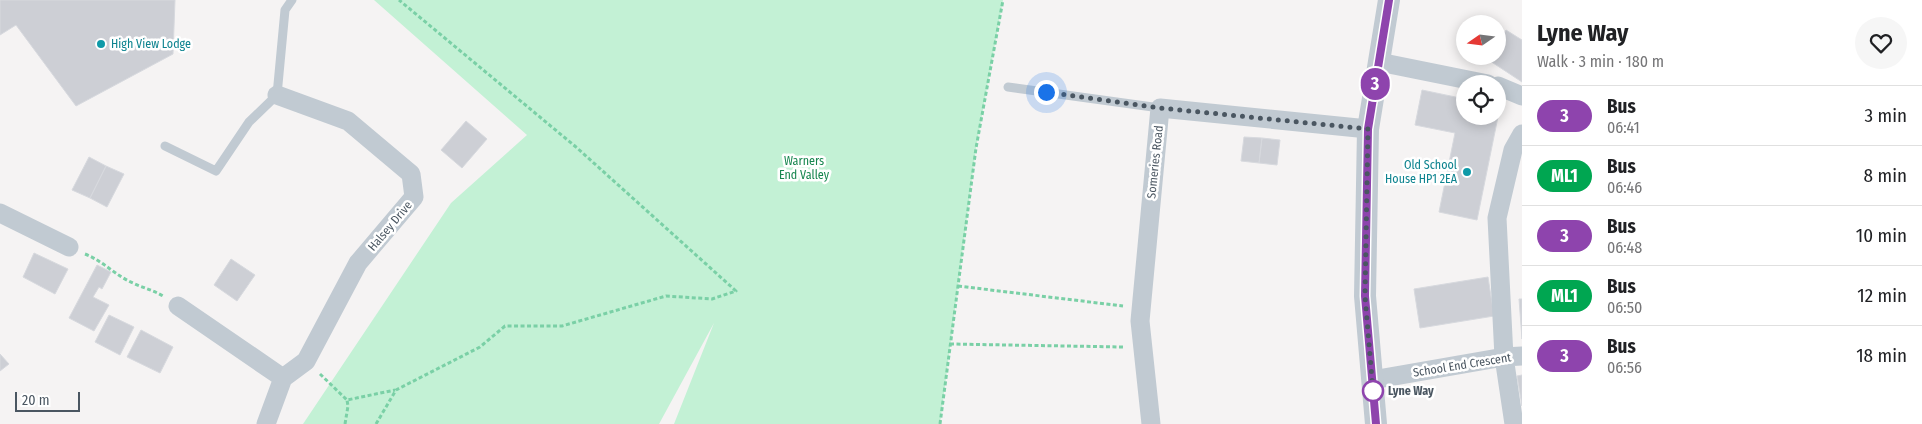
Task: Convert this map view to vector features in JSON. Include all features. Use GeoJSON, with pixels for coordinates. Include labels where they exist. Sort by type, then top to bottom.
{"type":"FeatureCollection","features":[{"type":"Feature","properties":{"kind":"street"},"geometry":{"type":"LineString","coordinates":[[1376,424],[1365,296],[1368,129],[1389,0]]}},
{"type":"Feature","properties":{"kind":"street"},"geometry":{"type":"LineString","coordinates":[[1379,62],[1456,78]]}},
{"type":"Feature","properties":{"kind":"street"},"geometry":{"type":"LineString","coordinates":[[1506,89],[1522,96]]}},
{"type":"Feature","properties":{"kind":"street","name":"Halsey Drive"},"geometry":{"type":"LineString","coordinates":[[277,95],[348,121],[411,174],[414,197],[358,263],[306,361],[283,378]]}},
{"type":"Feature","properties":{"kind":"street","name":"Someries Road"},"geometry":{"type":"LineString","coordinates":[[1151,424],[1140,321],[1160,108],[1368,129]]}},
{"type":"Feature","properties":{"kind":"street"},"geometry":{"type":"LineString","coordinates":[[1514,424],[1513,356],[1497,218],[1513,150],[1522,134]]}},
{"type":"Feature","properties":{"kind":"street"},"geometry":{"type":"LineString","coordinates":[[0,213],[68,247]]}},
{"type":"Feature","properties":{"kind":"street"},"geometry":{"type":"LineString","coordinates":[[178,306],[283,378],[266,424]]}},
{"type":"Feature","properties":{"kind":"street","name":"School End Crescent"},"geometry":{"type":"LineString","coordinates":[[1372,380],[1513,356]]}},
{"type":"Feature","properties":{"kind":"lane"},"geometry":{"type":"LineString","coordinates":[[165,146],[216,172],[249,122],[277,95],[285,10],[292,0]]}},
{"type":"Feature","properties":{"kind":"lane"},"geometry":{"type":"LineString","coordinates":[[1008,87],[1160,108]]}},
{"type":"Feature","properties":{"kind":"path"},"geometry":{"type":"LineString","coordinates":[[347,400],[396,390],[480,347],[505,326],[562,326],[666,296],[712,300],[736,291],[576,147],[399,0]]}},
{"type":"Feature","properties":{"kind":"path"},"geometry":{"type":"LineString","coordinates":[[940,424],[976,148],[1003,0]]}},
{"type":"Feature","properties":{"kind":"path"},"geometry":{"type":"LineString","coordinates":[[68,247],[99,260],[132,283],[154,290],[178,306]]}},
{"type":"Feature","properties":{"kind":"path"},"geometry":{"type":"LineString","coordinates":[[958,286],[1109,305],[1141,306]]}},
{"type":"Feature","properties":{"kind":"path"},"geometry":{"type":"LineString","coordinates":[[950,344],[1143,347]]}},
{"type":"Feature","properties":{"kind":"path"},"geometry":{"type":"LineString","coordinates":[[306,361],[347,400],[345,424]]}},
{"type":"Feature","properties":{"kind":"path"},"geometry":{"type":"LineString","coordinates":[[376,424],[396,390]]}},
{"type":"Feature","properties":{"kind":"green space","name":"Warners End Valley"},"geometry":{"type":"Polygon","coordinates":[[[374,0],[1003,0],[976,148],[940,424],[674,424],[714,323],[659,424],[303,424],[451,203],[527,135],[374,0]]]}},
{"type":"Feature","properties":{"kind":"building","name":"High View Lodge"},"geometry":{"type":"Polygon","coordinates":[[[0,0],[175,0],[173,54],[76,106],[16,25],[0,35],[0,0]]]}},
{"type":"Feature","properties":{"kind":"building"},"geometry":{"type":"Polygon","coordinates":[[[1506,30],[1522,40],[1522,82],[1496,65],[1506,65],[1506,30]]]}},
{"type":"Feature","properties":{"kind":"building","name":"Old School House HP1 2EA"},"geometry":{"type":"Polygon","coordinates":[[[1422,90],[1456,97],[1456,125],[1496,125],[1477,220],[1439,212],[1455,133],[1415,125],[1422,90]]]}},
{"type":"Feature","properties":{"kind":"building"},"geometry":{"type":"Polygon","coordinates":[[[466,121],[487,139],[462,168],[441,150],[466,121]]]}},
{"type":"Feature","properties":{"kind":"building"},"geometry":{"type":"Polygon","coordinates":[[[1244,137],[1262,138],[1259,163],[1241,161],[1244,137]]]}},
{"type":"Feature","properties":{"kind":"building"},"geometry":{"type":"Polygon","coordinates":[[[1262,138],[1280,140],[1277,165],[1259,163],[1262,138]]]}},
{"type":"Feature","properties":{"kind":"building"},"geometry":{"type":"Polygon","coordinates":[[[89,157],[106,166],[90,198],[72,190],[89,157]]]}},
{"type":"Feature","properties":{"kind":"building"},"geometry":{"type":"Polygon","coordinates":[[[106,166],[124,174],[107,207],[90,198],[106,166]]]}},
{"type":"Feature","properties":{"kind":"building"},"geometry":{"type":"Polygon","coordinates":[[[34,253],[68,269],[55,294],[23,277],[34,253]]]}},
{"type":"Feature","properties":{"kind":"building"},"geometry":{"type":"Polygon","coordinates":[[[231,259],[255,275],[237,301],[214,285],[231,259]]]}},
{"type":"Feature","properties":{"kind":"building"},"geometry":{"type":"Polygon","coordinates":[[[97,265],[111,272],[102,289],[99,287],[93,297],[109,305],[94,331],[69,318],[97,265]]]}},
{"type":"Feature","properties":{"kind":"building"},"geometry":{"type":"Polygon","coordinates":[[[1488,277],[1494,316],[1420,328],[1414,289],[1488,277]]]}},
{"type":"Feature","properties":{"kind":"building"},"geometry":{"type":"Polygon","coordinates":[[[1519,299],[1522,299],[1522,339],[1519,299]]]}},
{"type":"Feature","properties":{"kind":"building"},"geometry":{"type":"Polygon","coordinates":[[[109,315],[134,327],[120,355],[95,342],[109,315]]]}},
{"type":"Feature","properties":{"kind":"building"},"geometry":{"type":"Polygon","coordinates":[[[141,330],[173,347],[160,373],[127,357],[141,330]]]}},
{"type":"Feature","properties":{"kind":"building"},"geometry":{"type":"Polygon","coordinates":[[[0,354],[9,364],[0,371],[0,354]]]}},
{"type":"Feature","properties":{"kind":"building"},"geometry":{"type":"Polygon","coordinates":[[[1522,375],[1522,406],[1517,376],[1522,375]]]}},
{"type":"Feature","properties":{"kind":"bus line","name":"3"},"geometry":{"type":"LineString","coordinates":[[1376,424],[1365,296],[1368,129],[1389,0]]}},
{"type":"Feature","properties":{"kind":"place","name":"High View Lodge"},"geometry":{"type":"Point","coordinates":[101,44]}},
{"type":"Feature","properties":{"kind":"place","name":"Old School House HP1 2EA"},"geometry":{"type":"Point","coordinates":[1467,172]}},
{"type":"Feature","properties":{"kind":"place","name":"Lyne Way"},"geometry":{"type":"Point","coordinates":[1373,391]}},
{"type":"Feature","properties":{"kind":"route"},"geometry":{"type":"LineString","coordinates":[[1046,92],[1160,108],[1368,129],[1365,296],[1373,391]]}}]}
